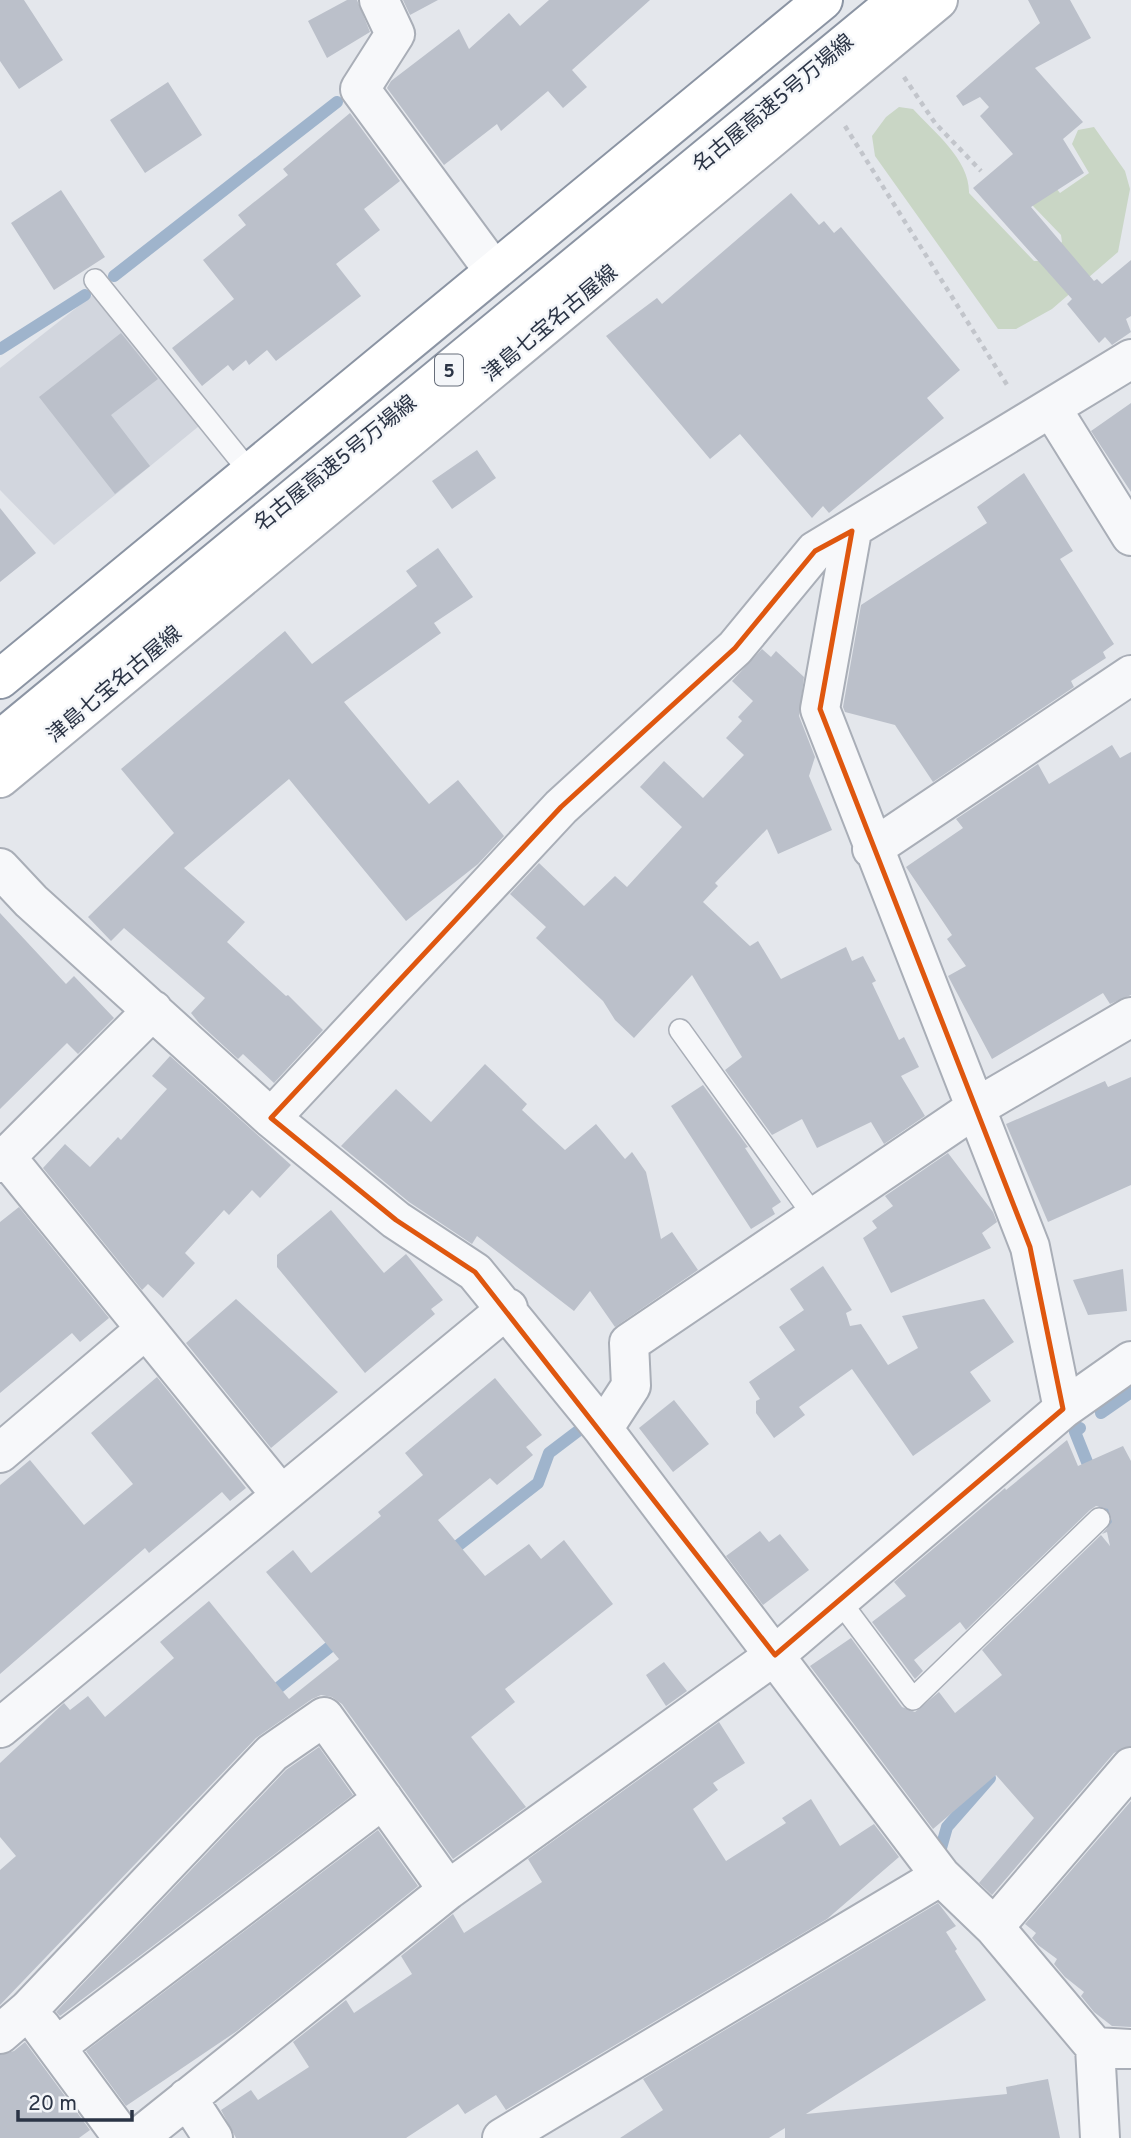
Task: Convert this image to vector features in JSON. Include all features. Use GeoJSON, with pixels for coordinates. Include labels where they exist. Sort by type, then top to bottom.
{"type":"FeatureCollection","features":[{"type":"Feature","properties":{"kind":"main road"},"geometry":{"type":"LineString","coordinates":[[0,660],[798,0]]}},
{"type":"Feature","properties":{"kind":"main road","name":"5"},"geometry":{"type":"LineString","coordinates":[[0,679],[822,0]]}},
{"type":"Feature","properties":{"kind":"main road","name":"名古屋高速5号万場線"},"geometry":{"type":"LineString","coordinates":[[0,740],[898,0]]}},
{"type":"Feature","properties":{"kind":"main road","name":"津島七宝名古屋線"},"geometry":{"type":"LineString","coordinates":[[0,778],[938,0]]}},
{"type":"Feature","properties":{"kind":"street"},"geometry":{"type":"LineString","coordinates":[[379,0],[395,34],[359,89],[486,260]]}},
{"type":"Feature","properties":{"kind":"street"},"geometry":{"type":"LineString","coordinates":[[271,1118],[561,807],[735,648],[815,551],[852,531],[1131,359]]}},
{"type":"Feature","properties":{"kind":"street"},"geometry":{"type":"LineString","coordinates":[[1041,415],[1131,536]]}},
{"type":"Feature","properties":{"kind":"street"},"geometry":{"type":"LineString","coordinates":[[852,531],[820,709],[872,849],[1030,1247],[1063,1409]]}},
{"type":"Feature","properties":{"kind":"street"},"geometry":{"type":"LineString","coordinates":[[872,849],[1131,675]]}},
{"type":"Feature","properties":{"kind":"street"},"geometry":{"type":"LineString","coordinates":[[0,868],[31,901],[271,1118],[396,1220],[475,1272],[508,1308],[941,1875],[1113,2048],[1100,2138]]}},
{"type":"Feature","properties":{"kind":"street"},"geometry":{"type":"LineString","coordinates":[[153,1010],[3,1160],[146,1329],[281,1495]]}},
{"type":"Feature","properties":{"kind":"street"},"geometry":{"type":"LineString","coordinates":[[603,1429],[631,1386],[629,1343],[977,1108],[1131,1017]]}},
{"type":"Feature","properties":{"kind":"street"},"geometry":{"type":"LineString","coordinates":[[1,1725],[508,1308]]}},
{"type":"Feature","properties":{"kind":"street"},"geometry":{"type":"LineString","coordinates":[[0,1453],[146,1329]]}},
{"type":"Feature","properties":{"kind":"street"},"geometry":{"type":"LineString","coordinates":[[138,2138],[447,1890],[775,1655],[1063,1409],[1131,1361]]}},
{"type":"Feature","properties":{"kind":"street"},"geometry":{"type":"LineString","coordinates":[[123,2138],[56,2048],[14,2022],[272,1753],[324,1717],[447,1890]]}},
{"type":"Feature","properties":{"kind":"street"},"geometry":{"type":"LineString","coordinates":[[994,1927],[1131,1767]]}},
{"type":"Feature","properties":{"kind":"street"},"geometry":{"type":"LineString","coordinates":[[56,2048],[383,1799]]}},
{"type":"Feature","properties":{"kind":"street"},"geometry":{"type":"LineString","coordinates":[[502,2138],[941,1875]]}},
{"type":"Feature","properties":{"kind":"street"},"geometry":{"type":"LineString","coordinates":[[187,2098],[213,2138]]}},
{"type":"Feature","properties":{"kind":"lane"},"geometry":{"type":"LineString","coordinates":[[95,280],[241,461]]}},
{"type":"Feature","properties":{"kind":"lane"},"geometry":{"type":"LineString","coordinates":[[680,1030],[814,1216]]}},
{"type":"Feature","properties":{"kind":"lane"},"geometry":{"type":"LineString","coordinates":[[839,1600],[913,1699],[1099,1519]]}},
{"type":"Feature","properties":{"kind":"path"},"geometry":{"type":"LineString","coordinates":[[900,71],[935,123],[981,171]]}},
{"type":"Feature","properties":{"kind":"path"},"geometry":{"type":"LineString","coordinates":[[841,119],[1041,415]]}},
{"type":"Feature","properties":{"kind":"highlighted area"},"geometry":{"type":"Polygon","coordinates":[[[852,531],[820,709],[1030,1247],[1063,1409],[775,1655],[475,1272],[396,1220],[271,1118],[561,807],[735,648],[815,551],[852,531]]]}},
{"type":"Feature","properties":{"kind":"shaded area"},"geometry":{"type":"Polygon","coordinates":[[[94,294],[199,426],[54,545],[0,490],[0,368],[94,294]]]}},
{"type":"Feature","properties":{"kind":"green space"},"geometry":{"type":"Polygon","coordinates":[[[899,107],[913,109],[949,147],[964,169],[969,193],[1034,261],[1039,261],[1062,242],[1061,235],[1033,206],[1021,180],[1041,170],[1060,193],[1089,173],[1072,144],[1078,130],[1094,127],[1125,171],[1130,189],[1118,252],[1052,309],[1016,329],[998,329],[875,156],[872,136],[886,117],[899,107]]]}},
{"type":"Feature","properties":{"kind":"building"},"geometry":{"type":"Polygon","coordinates":[[[0,0],[24,0],[63,60],[19,89],[0,61],[0,0]]]}},
{"type":"Feature","properties":{"kind":"building"},"geometry":{"type":"Polygon","coordinates":[[[347,0],[357,0],[370,32],[327,58],[308,21],[347,0]]]}},
{"type":"Feature","properties":{"kind":"building"},"geometry":{"type":"Polygon","coordinates":[[[403,0],[438,0],[410,15],[403,0]]]}},
{"type":"Feature","properties":{"kind":"building"},"geometry":{"type":"Polygon","coordinates":[[[549,0],[650,0],[572,70],[587,87],[563,108],[548,91],[501,131],[497,124],[444,165],[387,88],[391,81],[459,29],[469,49],[509,13],[520,26],[549,0]]]}},
{"type":"Feature","properties":{"kind":"building"},"geometry":{"type":"Polygon","coordinates":[[[1028,0],[1070,0],[1091,38],[1035,68],[1083,122],[1063,139],[1084,173],[1031,207],[1094,281],[1097,279],[1102,284],[1131,260],[1131,316],[1126,319],[1131,332],[1112,345],[1105,337],[1099,343],[1067,304],[1072,299],[973,188],[1013,154],[980,116],[989,107],[980,97],[963,106],[956,96],[1040,23],[1028,0]]]}},
{"type":"Feature","properties":{"kind":"building"},"geometry":{"type":"Polygon","coordinates":[[[168,82],[202,135],[145,173],[110,120],[168,82]]]}},
{"type":"Feature","properties":{"kind":"building"},"geometry":{"type":"Polygon","coordinates":[[[350,113],[400,181],[364,209],[380,230],[336,264],[361,296],[276,361],[267,350],[249,365],[246,360],[233,371],[228,365],[202,386],[172,348],[234,299],[203,260],[246,225],[238,215],[288,175],[283,169],[350,113]]]}},
{"type":"Feature","properties":{"kind":"building"},"geometry":{"type":"Polygon","coordinates":[[[61,190],[105,257],[54,290],[11,223],[61,190]]]}},
{"type":"Feature","properties":{"kind":"building"},"geometry":{"type":"Polygon","coordinates":[[[791,193],[819,225],[824,221],[834,233],[841,227],[960,370],[927,398],[944,418],[829,513],[823,506],[812,518],[740,434],[710,459],[606,336],[657,298],[662,304],[791,193]]]}},
{"type":"Feature","properties":{"kind":"building"},"geometry":{"type":"Polygon","coordinates":[[[121,333],[158,379],[111,415],[150,466],[115,494],[39,397],[121,333]]]}},
{"type":"Feature","properties":{"kind":"building"},"geometry":{"type":"Polygon","coordinates":[[[1131,403],[1131,492],[1091,431],[1131,403]]]}},
{"type":"Feature","properties":{"kind":"building"},"geometry":{"type":"Polygon","coordinates":[[[477,450],[496,478],[452,509],[432,481],[477,450]]]}},
{"type":"Feature","properties":{"kind":"building"},"geometry":{"type":"Polygon","coordinates":[[[1024,473],[1073,551],[1060,559],[1114,644],[1103,652],[1106,658],[1071,681],[1074,687],[933,782],[895,725],[845,712],[843,707],[861,605],[987,523],[977,507],[1024,473]]]}},
{"type":"Feature","properties":{"kind":"building"},"geometry":{"type":"Polygon","coordinates":[[[0,508],[36,553],[0,582],[0,508]]]}},
{"type":"Feature","properties":{"kind":"building"},"geometry":{"type":"Polygon","coordinates":[[[438,548],[473,597],[434,623],[441,633],[344,702],[429,804],[458,780],[504,836],[478,864],[406,921],[289,779],[184,868],[245,922],[227,942],[288,995],[323,1030],[274,1083],[243,1054],[238,1059],[199,1023],[191,1013],[205,998],[124,928],[111,941],[88,917],[174,833],[121,769],[285,631],[312,664],[417,586],[406,571],[438,548]]]}},
{"type":"Feature","properties":{"kind":"building"},"geometry":{"type":"Polygon","coordinates":[[[762,649],[771,657],[776,651],[804,677],[799,716],[815,757],[809,776],[832,830],[778,854],[767,829],[715,883],[718,886],[703,902],[750,946],[758,941],[781,979],[846,947],[852,961],[863,956],[876,981],[872,983],[899,1040],[904,1037],[919,1067],[901,1076],[925,1116],[884,1144],[871,1122],[817,1148],[802,1119],[772,1135],[725,1070],[742,1057],[692,975],[634,1038],[615,1020],[603,1001],[536,938],[546,927],[510,894],[539,863],[584,906],[615,876],[627,887],[682,827],[640,787],[664,761],[703,798],[744,755],[726,738],[742,721],[738,717],[753,701],[732,681],[762,649]]]}},
{"type":"Feature","properties":{"kind":"building"},"geometry":{"type":"Polygon","coordinates":[[[1112,745],[1120,758],[1131,752],[1131,995],[1110,1004],[1103,993],[992,1059],[948,976],[966,966],[947,939],[952,935],[906,867],[963,828],[956,819],[1038,764],[1049,784],[1112,745]]]}},
{"type":"Feature","properties":{"kind":"building"},"geometry":{"type":"Polygon","coordinates":[[[0,913],[66,984],[74,976],[114,1018],[78,1054],[67,1043],[0,1109],[0,913]]]}},
{"type":"Feature","properties":{"kind":"building"},"geometry":{"type":"Polygon","coordinates":[[[170,1056],[291,1165],[260,1198],[252,1190],[229,1215],[224,1210],[185,1253],[195,1263],[163,1298],[148,1284],[142,1290],[43,1168],[65,1144],[90,1167],[118,1137],[121,1140],[167,1089],[152,1076],[170,1056]]]}},
{"type":"Feature","properties":{"kind":"building"},"geometry":{"type":"Polygon","coordinates":[[[485,1064],[527,1104],[522,1110],[565,1150],[596,1124],[625,1159],[632,1152],[646,1172],[661,1239],[672,1232],[698,1270],[615,1327],[590,1291],[574,1311],[477,1236],[472,1244],[409,1202],[341,1146],[396,1089],[431,1122],[485,1064]]]}},
{"type":"Feature","properties":{"kind":"building"},"geometry":{"type":"Polygon","coordinates":[[[1131,1077],[1131,1185],[1048,1222],[1006,1124],[1105,1081],[1108,1087],[1131,1077]]]}},
{"type":"Feature","properties":{"kind":"building"},"geometry":{"type":"Polygon","coordinates":[[[703,1085],[748,1147],[745,1148],[781,1202],[772,1208],[775,1214],[751,1229],[671,1106],[703,1085]]]}},
{"type":"Feature","properties":{"kind":"building"},"geometry":{"type":"Polygon","coordinates":[[[948,1153],[993,1212],[997,1222],[982,1233],[991,1248],[891,1293],[863,1238],[877,1228],[872,1221],[893,1206],[885,1196],[948,1153]]]}},
{"type":"Feature","properties":{"kind":"building"},"geometry":{"type":"Polygon","coordinates":[[[19,1207],[109,1318],[80,1342],[72,1333],[0,1393],[0,1222],[19,1207]]]}},
{"type":"Feature","properties":{"kind":"building"},"geometry":{"type":"Polygon","coordinates":[[[331,1210],[384,1273],[406,1254],[443,1300],[431,1309],[435,1314],[365,1373],[277,1267],[277,1255],[331,1210]]]}},
{"type":"Feature","properties":{"kind":"building"},"geometry":{"type":"Polygon","coordinates":[[[823,1266],[852,1310],[846,1313],[850,1326],[861,1324],[888,1365],[918,1348],[902,1316],[984,1299],[1014,1342],[970,1372],[991,1401],[913,1456],[852,1369],[799,1407],[805,1415],[774,1438],[756,1413],[756,1401],[760,1399],[749,1382],[795,1350],[779,1327],[804,1310],[790,1289],[823,1266]]]}},
{"type":"Feature","properties":{"kind":"building"},"geometry":{"type":"Polygon","coordinates":[[[1123,1269],[1127,1311],[1088,1315],[1073,1280],[1123,1269]]]}},
{"type":"Feature","properties":{"kind":"building"},"geometry":{"type":"Polygon","coordinates":[[[236,1299],[338,1392],[271,1448],[186,1343],[236,1299]]]}},
{"type":"Feature","properties":{"kind":"building"},"geometry":{"type":"Polygon","coordinates":[[[157,1377],[246,1488],[230,1501],[222,1492],[149,1553],[145,1548],[0,1674],[0,1485],[30,1460],[84,1525],[133,1484],[91,1433],[157,1377]]]}},
{"type":"Feature","properties":{"kind":"building"},"geometry":{"type":"Polygon","coordinates":[[[495,1378],[542,1435],[526,1447],[533,1455],[497,1485],[490,1478],[438,1520],[485,1576],[529,1544],[541,1559],[564,1540],[613,1604],[505,1689],[515,1702],[471,1737],[526,1807],[453,1859],[342,1704],[332,1697],[321,1695],[256,1738],[0,2005],[0,1870],[16,1856],[0,1837],[0,1763],[64,1703],[70,1710],[88,1696],[105,1717],[174,1658],[160,1642],[209,1601],[289,1699],[339,1659],[266,1572],[293,1550],[311,1573],[381,1516],[378,1512],[423,1475],[405,1453],[495,1378]]]}},
{"type":"Feature","properties":{"kind":"building"},"geometry":{"type":"Polygon","coordinates":[[[674,1400],[709,1444],[673,1472],[639,1428],[674,1400]]]}},
{"type":"Feature","properties":{"kind":"building"},"geometry":{"type":"Polygon","coordinates":[[[1067,1440],[1078,1466],[1123,1446],[1131,1461],[1131,1746],[1114,1753],[992,1895],[979,1883],[1034,1818],[996,1775],[933,1829],[810,1666],[851,1638],[902,1707],[915,1712],[939,1692],[955,1713],[1002,1675],[982,1650],[1101,1535],[1110,1546],[1107,1532],[1102,1534],[1112,1522],[1108,1509],[1096,1506],[1090,1510],[966,1630],[960,1622],[914,1660],[923,1671],[915,1679],[872,1622],[906,1596],[894,1582],[1005,1488],[1006,1490],[1067,1440]]]}},
{"type":"Feature","properties":{"kind":"building"},"geometry":{"type":"Polygon","coordinates":[[[760,1531],[769,1542],[780,1534],[809,1570],[763,1605],[726,1556],[760,1531]]]}},
{"type":"Feature","properties":{"kind":"building"},"geometry":{"type":"Polygon","coordinates":[[[664,1662],[687,1691],[666,1706],[646,1675],[664,1662]]]}},
{"type":"Feature","properties":{"kind":"building"},"geometry":{"type":"Polygon","coordinates":[[[719,1722],[745,1763],[713,1783],[718,1790],[693,1809],[726,1861],[786,1823],[782,1818],[811,1799],[840,1846],[874,1824],[899,1857],[827,1919],[506,2110],[496,2095],[465,2114],[458,2104],[406,2138],[236,2138],[221,2110],[251,2090],[258,2100],[309,2067],[293,2042],[346,2000],[354,2013],[412,1974],[401,1956],[453,1914],[464,1933],[542,1882],[528,1859],[719,1722]]]}},
{"type":"Feature","properties":{"kind":"building"},"geometry":{"type":"Polygon","coordinates":[[[319,1747],[353,1795],[60,2016],[56,2012],[286,1770],[319,1747]]]}},
{"type":"Feature","properties":{"kind":"building"},"geometry":{"type":"Polygon","coordinates":[[[1131,1801],[1131,2027],[1112,2026],[1094,2012],[1081,1996],[1084,1992],[1065,1977],[1054,1964],[1057,1959],[1038,1945],[1032,1938],[1036,1933],[1025,1924],[1131,1801]]]}},
{"type":"Feature","properties":{"kind":"building"},"geometry":{"type":"Polygon","coordinates":[[[378,1830],[418,1886],[237,2031],[126,2106],[86,2051],[378,1830]]]}},
{"type":"Feature","properties":{"kind":"building"},"geometry":{"type":"Polygon","coordinates":[[[938,1903],[956,1926],[946,1932],[957,1949],[955,1951],[986,2000],[806,2114],[1007,2094],[1006,2087],[1048,2079],[1060,2138],[785,2138],[785,2128],[769,2138],[620,2138],[663,2110],[643,2079],[938,1903]]]}},
{"type":"Feature","properties":{"kind":"building"},"geometry":{"type":"Polygon","coordinates":[[[25,2042],[90,2130],[79,2138],[0,2138],[0,2055],[14,2051],[25,2042]]]}},
{"type":"Feature","properties":{"kind":"waterway"},"geometry":{"type":"LineString","coordinates":[[114,276],[337,102]]}},
{"type":"Feature","properties":{"kind":"waterway"},"geometry":{"type":"LineString","coordinates":[[0,349],[85,295]]}},
{"type":"Feature","properties":{"kind":"waterway"},"geometry":{"type":"LineString","coordinates":[[1101,1413],[1130,1393]]}},
{"type":"Feature","properties":{"kind":"waterway"},"geometry":{"type":"LineString","coordinates":[[1080,1428],[1075,1432],[1093,1477]]}},
{"type":"Feature","properties":{"kind":"waterway"},"geometry":{"type":"LineString","coordinates":[[446,1555],[538,1483],[549,1453],[578,1431]]}},
{"type":"Feature","properties":{"kind":"waterway"},"geometry":{"type":"LineString","coordinates":[[1100,1494],[1117,1535]]}},
{"type":"Feature","properties":{"kind":"waterway"},"geometry":{"type":"LineString","coordinates":[[268,1696],[341,1638]]}},
{"type":"Feature","properties":{"kind":"waterway"},"geometry":{"type":"LineString","coordinates":[[941,1848],[947,1827],[990,1778]]}}]}
